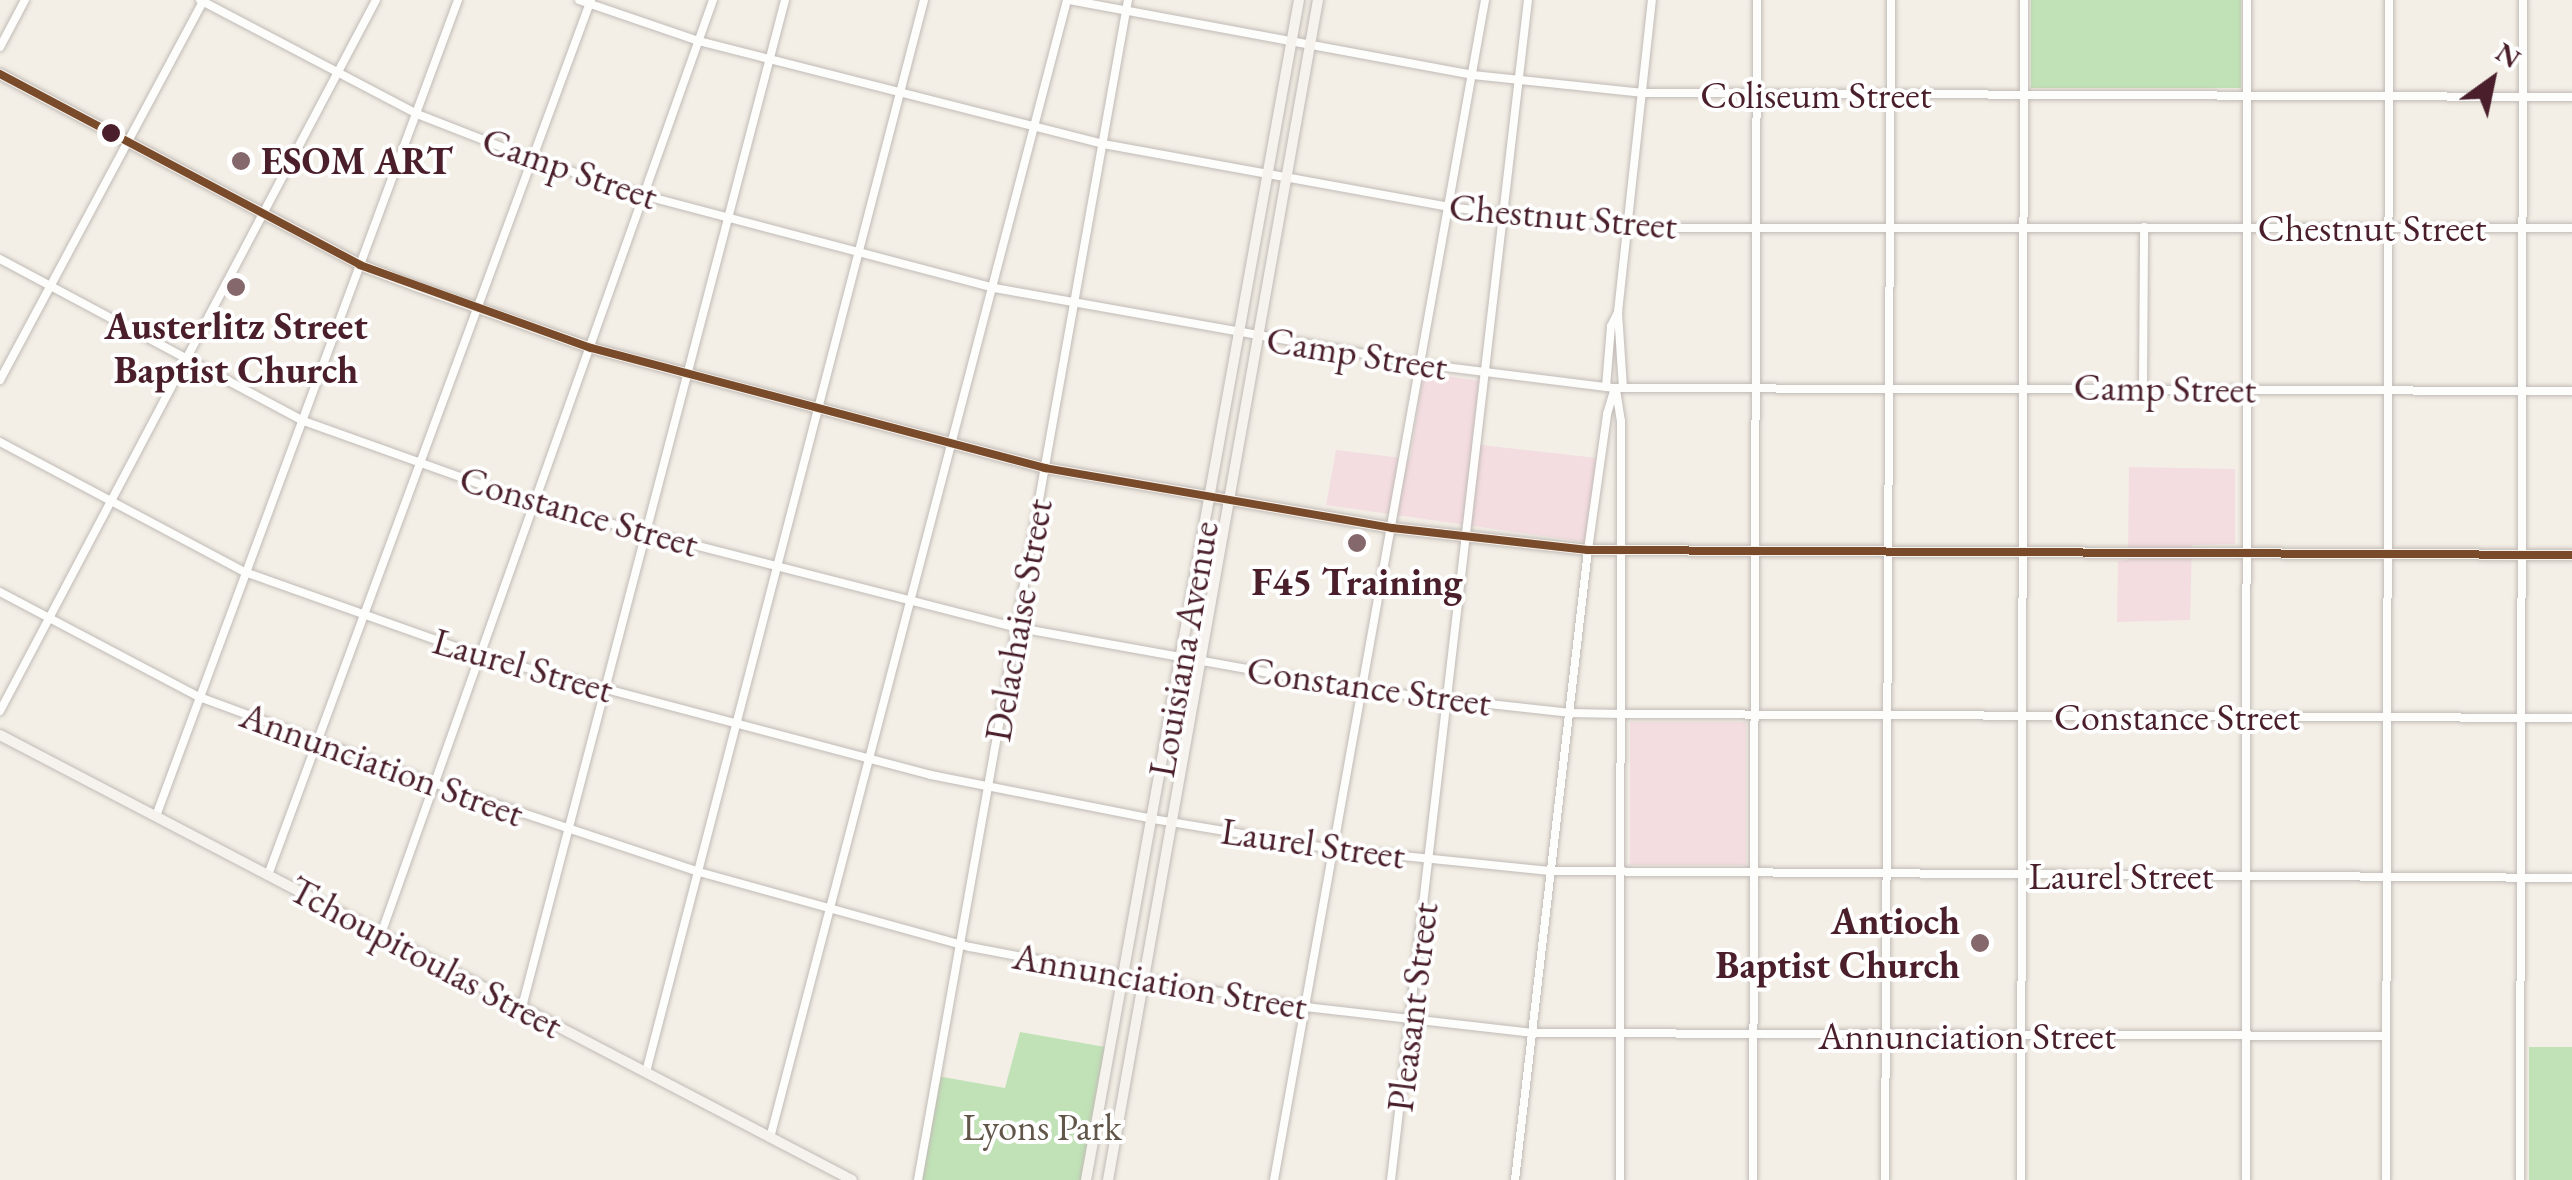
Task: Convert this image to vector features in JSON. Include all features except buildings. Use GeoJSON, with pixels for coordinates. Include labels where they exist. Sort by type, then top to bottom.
{"type":"FeatureCollection","features":[{"type":"Feature","properties":{"kind":"street"},"geometry":{"type":"LineString","coordinates":[[0,47],[25,0]]}},
{"type":"Feature","properties":{"kind":"street"},"geometry":{"type":"LineString","coordinates":[[0,380],[202,0]]}},
{"type":"Feature","properties":{"kind":"street","name":"Camp Street"},"geometry":{"type":"LineString","coordinates":[[202,0],[418,114],[530,158],[646,196],[994,288],[1421,364],[1615,387],[2572,390]]}},
{"type":"Feature","properties":{"kind":"street"},"geometry":{"type":"LineString","coordinates":[[0,711],[376,0]]}},
{"type":"Feature","properties":{"kind":"street"},"geometry":{"type":"LineString","coordinates":[[156,816],[458,0]]}},
{"type":"Feature","properties":{"kind":"street","name":"Chestnut Street"},"geometry":{"type":"LineString","coordinates":[[579,0],[699,41],[1103,144],[1448,207],[1626,228],[2572,228]]}},
{"type":"Feature","properties":{"kind":"street"},"geometry":{"type":"LineString","coordinates":[[381,934],[713,0]]}},
{"type":"Feature","properties":{"kind":"street"},"geometry":{"type":"LineString","coordinates":[[522,1007],[785,0]]}},
{"type":"Feature","properties":{"kind":"street"},"geometry":{"type":"LineString","coordinates":[[646,1072],[862,254],[924,0]]}},
{"type":"Feature","properties":{"kind":"street"},"geometry":{"type":"LineString","coordinates":[[770,1138],[1068,0]]}},
{"type":"Feature","properties":{"kind":"street","name":"Coliseum Street"},"geometry":{"type":"LineString","coordinates":[[1068,0],[1126,14],[1517,82],[1642,93],[2246,99],[2572,97]]}},
{"type":"Feature","properties":{"kind":"street","name":"Delachaise Street"},"geometry":{"type":"LineString","coordinates":[[918,1180],[1128,0]]}},
{"type":"Feature","properties":{"kind":"street","name":"Louisiana Avenue"},"geometry":{"type":"LineString","coordinates":[[1086,1180],[1299,0]]}},
{"type":"Feature","properties":{"kind":"street","name":"Louisiana Avenue"},"geometry":{"type":"LineString","coordinates":[[1108,1180],[1318,0]]}},
{"type":"Feature","properties":{"kind":"street"},"geometry":{"type":"LineString","coordinates":[[1274,1180],[1485,0]]}},
{"type":"Feature","properties":{"kind":"street","name":"Pleasant Street"},"geometry":{"type":"LineString","coordinates":[[1392,1180],[1528,0]]}},
{"type":"Feature","properties":{"kind":"street"},"geometry":{"type":"LineString","coordinates":[[1515,1180],[1588,550],[1606,414],[1615,387],[1626,228],[1652,0]]}},
{"type":"Feature","properties":{"kind":"street"},"geometry":{"type":"LineString","coordinates":[[1753,1180],[1757,0]]}},
{"type":"Feature","properties":{"kind":"street"},"geometry":{"type":"LineString","coordinates":[[1885,1180],[1891,0]]}},
{"type":"Feature","properties":{"kind":"street"},"geometry":{"type":"LineString","coordinates":[[2022,1180],[2024,0]]}},
{"type":"Feature","properties":{"kind":"street"},"geometry":{"type":"LineString","coordinates":[[2246,1180],[2247,0]]}},
{"type":"Feature","properties":{"kind":"street"},"geometry":{"type":"LineString","coordinates":[[2386,1180],[2389,0]]}},
{"type":"Feature","properties":{"kind":"street"},"geometry":{"type":"LineString","coordinates":[[2520,1180],[2522,0]]}},
{"type":"Feature","properties":{"kind":"street"},"geometry":{"type":"LineString","coordinates":[[268,875],[590,2]]}},
{"type":"Feature","properties":{"kind":"street"},"geometry":{"type":"LineString","coordinates":[[0,74],[360,265],[591,348],[1045,468],[1392,528],[1588,550],[2572,555]]}},
{"type":"Feature","properties":{"kind":"street"},"geometry":{"type":"LineString","coordinates":[[2143,387],[2144,227]]}},
{"type":"Feature","properties":{"kind":"street","name":"Constance Street"},"geometry":{"type":"LineString","coordinates":[[0,259],[301,420],[535,504],[1019,628],[1362,690],[1569,713],[2572,718]]}},
{"type":"Feature","properties":{"kind":"street"},"geometry":{"type":"LineString","coordinates":[[1618,312],[1611,326],[1621,421],[1620,1180]]}},
{"type":"Feature","properties":{"kind":"street","name":"Laurel Street"},"geometry":{"type":"LineString","coordinates":[[0,442],[245,572],[481,656],[870,760],[1153,819],[1333,849],[1551,871],[2572,878]]}},
{"type":"Feature","properties":{"kind":"street"},"geometry":{"type":"LineString","coordinates":[[1197,576],[1215,579]]}},
{"type":"Feature","properties":{"kind":"street","name":"Annunciation Street"},"geometry":{"type":"LineString","coordinates":[[0,592],[199,698],[570,831],[699,872],[960,944],[1124,975],[1306,1007],[1532,1033],[2386,1036]]}},
{"type":"Feature","properties":{"kind":"street","name":"Tchoupitoulas Street"},"geometry":{"type":"LineString","coordinates":[[0,735],[852,1180]]}},
{"type":"Feature","properties":{"kind":"shaded area"},"geometry":{"type":"Polygon","coordinates":[[[1423,373],[1480,381],[1472,444],[1597,458],[1586,542],[1326,505],[1336,450],[1410,459],[1423,373]]]}},
{"type":"Feature","properties":{"kind":"shaded area"},"geometry":{"type":"Polygon","coordinates":[[[2129,467],[2235,469],[2235,544],[2192,545],[2190,620],[2117,622],[2118,561],[2128,560],[2129,467]]]}},
{"type":"Feature","properties":{"kind":"shaded area"},"geometry":{"type":"Polygon","coordinates":[[[1630,722],[1746,722],[1746,865],[1630,865],[1630,722]]]}},
{"type":"Feature","properties":{"kind":"green space"},"geometry":{"type":"Polygon","coordinates":[[[2031,0],[2241,0],[2241,88],[2031,88],[2031,0]]]}},
{"type":"Feature","properties":{"kind":"green space","name":"Lyons Park"},"geometry":{"type":"Polygon","coordinates":[[[1020,1032],[1111,1048],[1086,1180],[918,1180],[937,1076],[1005,1088],[1020,1032]]]}},
{"type":"Feature","properties":{"kind":"green space"},"geometry":{"type":"Polygon","coordinates":[[[2529,1047],[2572,1047],[2572,1180],[2529,1180],[2529,1047]]]}},
{"type":"Feature","properties":{"kind":"transit line"},"geometry":{"type":"LineString","coordinates":[[0,74],[360,265],[591,348],[1045,468],[1392,528],[1588,550],[2572,555]]}},
{"type":"Feature","properties":{"kind":"place","name":"ESOM ART"},"geometry":{"type":"Point","coordinates":[241,161]}},
{"type":"Feature","properties":{"kind":"place","name":"Austerlitz Street Baptist Church"},"geometry":{"type":"Point","coordinates":[236,287]}},
{"type":"Feature","properties":{"kind":"place","name":"F45 Training"},"geometry":{"type":"Point","coordinates":[1357,543]}},
{"type":"Feature","properties":{"kind":"place","name":"Antioch Baptist Church"},"geometry":{"type":"Point","coordinates":[1980,943]}}]}
